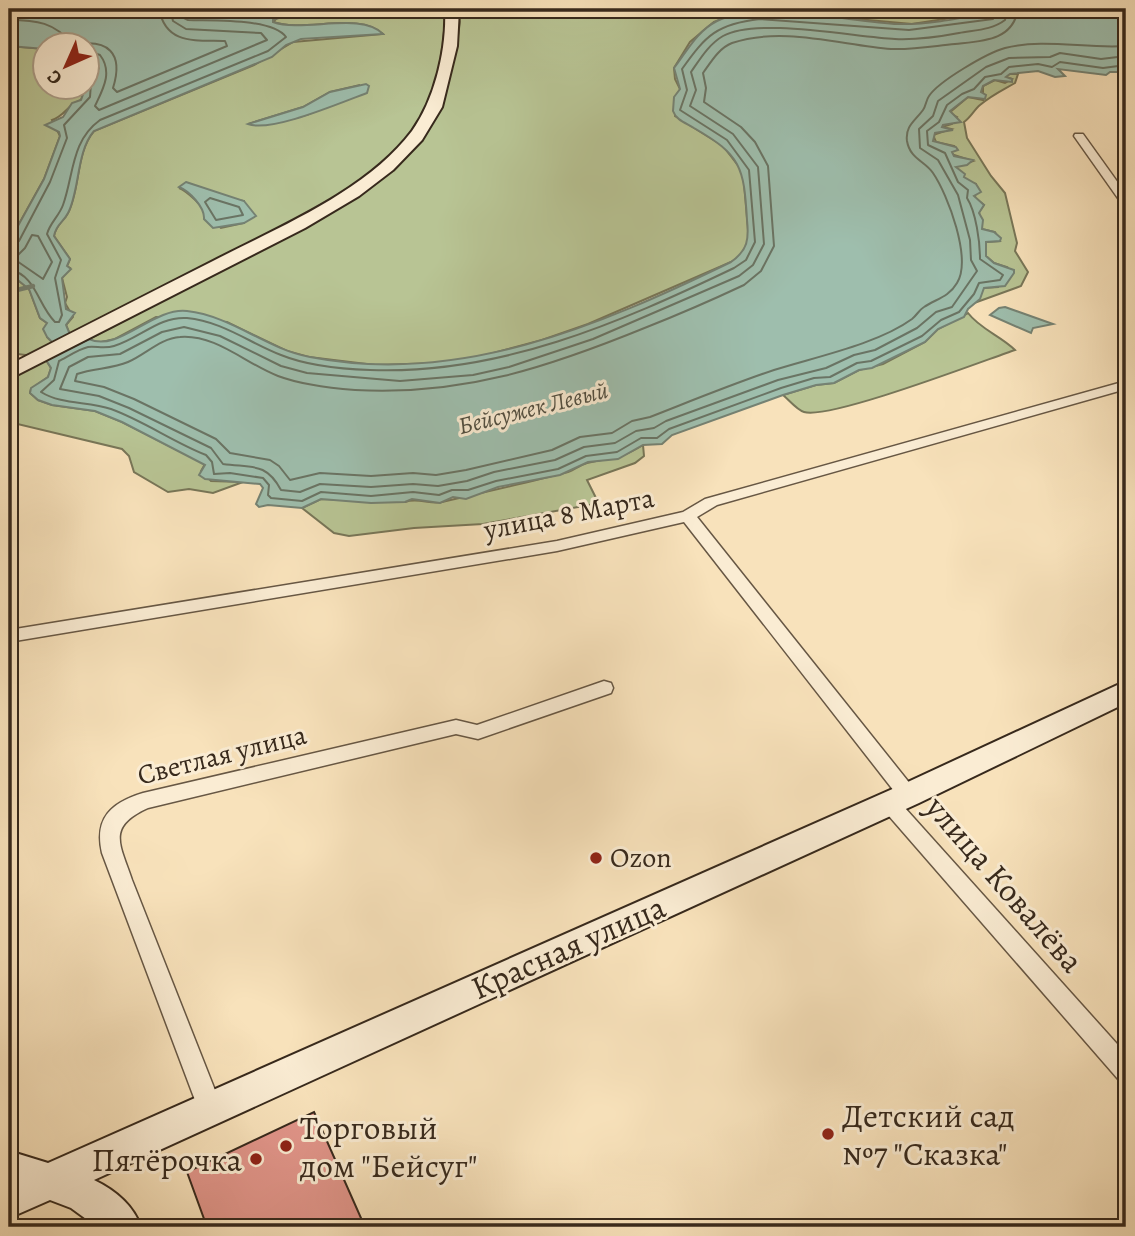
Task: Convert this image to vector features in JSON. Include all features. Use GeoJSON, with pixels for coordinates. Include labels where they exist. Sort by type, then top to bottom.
{"type":"FeatureCollection","features":[{"type":"Feature","properties":{"kind":"street"},"geometry":{"type":"LineString","coordinates":[[16,369],[324,210],[397,157],[422,129],[436,103],[449,52],[452,9]]}},
{"type":"Feature","properties":{"kind":"street"},"geometry":{"type":"LineString","coordinates":[[1079,136],[1126,202]]}},
{"type":"Feature","properties":{"kind":"street","name":"улица 8 Марта"},"geometry":{"type":"LineString","coordinates":[[9,636],[557,546],[688,516],[711,502],[1126,385]]}},
{"type":"Feature","properties":{"kind":"street","name":"улица Ковалёва"},"geometry":{"type":"LineString","coordinates":[[688,516],[899,799],[1126,1071]]}},
{"type":"Feature","properties":{"kind":"street","name":"Светлая улица"},"geometry":{"type":"LineString","coordinates":[[211,1108],[121,880],[110,842],[108,826],[113,817],[126,807],[144,801],[456,727],[478,732],[604,688]]}},
{"type":"Feature","properties":{"kind":"street","name":"Красная улица"},"geometry":{"type":"LineString","coordinates":[[9,1199],[899,799],[1126,691]]}},
{"type":"Feature","properties":{"kind":"street"},"geometry":{"type":"LineString","coordinates":[[9,1169],[86,1193],[108,1210],[122,1227]]}},
{"type":"Feature","properties":{"kind":"green space"},"geometry":{"type":"Polygon","coordinates":[[[179,9],[445,9],[442,51],[431,97],[420,122],[403,144],[361,182],[311,212],[71,337],[66,325],[73,317],[65,303],[67,297],[62,278],[70,268],[67,266],[70,259],[54,236],[72,204],[84,149],[94,131],[254,65],[293,42],[383,34],[373,27],[360,24],[286,25],[273,22],[284,11],[245,17],[179,9]],[[360,85],[330,92],[303,107],[248,124],[308,115],[321,110],[360,85]],[[179,188],[195,200],[221,228],[244,223],[244,201],[179,188]]]}},
{"type":"Feature","properties":{"kind":"green space"},"geometry":{"type":"Polygon","coordinates":[[[458,9],[1010,9],[912,24],[779,12],[714,22],[690,42],[674,68],[680,89],[675,116],[723,146],[743,172],[749,241],[740,256],[731,262],[588,324],[542,340],[471,359],[375,365],[309,357],[287,351],[227,322],[156,317],[115,339],[97,343],[89,339],[300,229],[420,140],[436,118],[444,99],[456,49],[460,22],[458,9]]]}},
{"type":"Feature","properties":{"kind":"green space"},"geometry":{"type":"Polygon","coordinates":[[[9,46],[32,48],[32,102],[77,102],[52,120],[60,136],[44,179],[9,242],[9,46]]]}},
{"type":"Feature","properties":{"kind":"green space"},"geometry":{"type":"Polygon","coordinates":[[[1009,74],[1018,74],[1015,83],[984,102],[964,122],[967,138],[1005,193],[1017,243],[1015,251],[1028,272],[1021,286],[977,302],[983,288],[998,287],[1007,267],[994,263],[986,256],[986,242],[1000,241],[995,232],[982,229],[979,212],[984,205],[975,198],[976,184],[966,181],[956,167],[973,161],[951,154],[954,146],[936,142],[933,135],[951,129],[942,127],[952,124],[957,117],[949,113],[968,97],[983,100],[983,86],[995,80],[1005,83],[1012,79],[1006,77],[1009,74]]]}},
{"type":"Feature","properties":{"kind":"green space"},"geometry":{"type":"Polygon","coordinates":[[[9,273],[29,289],[40,318],[47,323],[47,337],[55,345],[34,356],[9,353],[9,273]]]}},
{"type":"Feature","properties":{"kind":"green space"},"geometry":{"type":"Polygon","coordinates":[[[968,313],[978,324],[1015,350],[873,399],[819,412],[801,411],[783,395],[816,385],[834,383],[859,370],[883,364],[925,342],[938,329],[968,313]]]}},
{"type":"Feature","properties":{"kind":"green space"},"geometry":{"type":"Polygon","coordinates":[[[46,360],[51,368],[48,377],[31,389],[30,393],[38,400],[52,405],[95,411],[122,422],[205,464],[201,471],[211,481],[243,482],[213,493],[189,489],[168,492],[134,472],[129,456],[122,449],[9,422],[9,378],[46,360]]]}},
{"type":"Feature","properties":{"kind":"green space"},"geometry":{"type":"Polygon","coordinates":[[[643,445],[644,456],[635,463],[587,480],[596,498],[595,504],[483,524],[414,528],[349,536],[334,533],[302,508],[321,499],[442,502],[568,472],[587,463],[621,456],[643,445]]]}},
{"type":"Feature","properties":{"kind":"water"},"geometry":{"type":"Polygon","coordinates":[[[9,9],[179,9],[190,14],[256,17],[292,11],[296,12],[273,22],[285,25],[361,24],[373,27],[383,34],[301,39],[286,45],[272,57],[94,131],[84,149],[72,204],[54,236],[70,259],[67,266],[71,269],[62,278],[66,309],[75,313],[66,325],[71,337],[55,345],[43,329],[47,323],[40,318],[29,289],[9,273],[9,242],[44,179],[60,136],[59,132],[45,125],[63,117],[72,103],[102,102],[102,32],[32,32],[32,48],[9,46],[9,9]]]}},
{"type":"Feature","properties":{"kind":"water","name":"Бейсужек Левый"},"geometry":{"type":"Polygon","coordinates":[[[1010,9],[1126,9],[1126,72],[1110,72],[1106,75],[1058,69],[1065,76],[1055,77],[1038,71],[1010,74],[1006,77],[1012,79],[1012,82],[994,80],[983,86],[981,92],[986,95],[985,99],[968,97],[950,111],[961,122],[943,125],[942,127],[953,130],[935,133],[933,141],[956,147],[958,150],[952,152],[954,156],[973,160],[967,165],[956,167],[965,174],[964,177],[976,184],[981,192],[974,196],[984,205],[979,213],[983,220],[982,229],[994,232],[1001,238],[1000,241],[986,242],[986,256],[994,263],[1014,270],[1014,273],[1005,286],[984,288],[980,299],[968,309],[964,317],[938,329],[925,342],[834,383],[816,385],[783,395],[672,435],[662,444],[643,445],[618,459],[588,462],[560,475],[498,487],[466,499],[453,497],[440,503],[412,499],[405,502],[371,503],[321,499],[302,508],[268,505],[259,507],[256,504],[263,488],[260,484],[205,479],[199,475],[205,465],[122,422],[95,411],[52,405],[38,400],[30,393],[31,388],[48,377],[51,368],[46,360],[89,339],[100,342],[112,340],[174,312],[187,311],[219,319],[294,353],[365,364],[420,363],[474,357],[579,328],[681,286],[731,262],[746,244],[746,202],[737,164],[722,146],[679,119],[673,111],[674,97],[680,89],[674,68],[693,42],[710,25],[735,15],[757,12],[912,24],[1010,9]]]}},
{"type":"Feature","properties":{"kind":"water"},"geometry":{"type":"Polygon","coordinates":[[[366,84],[369,86],[367,93],[307,115],[273,124],[248,124],[303,107],[330,92],[366,84]]]}},
{"type":"Feature","properties":{"kind":"water"},"geometry":{"type":"Polygon","coordinates":[[[186,182],[244,201],[256,216],[244,223],[213,228],[204,219],[196,200],[179,187],[186,182]]]}},
{"type":"Feature","properties":{"kind":"water"},"geometry":{"type":"Polygon","coordinates":[[[1005,307],[1053,324],[1033,328],[1031,333],[990,315],[1005,307]]]}},
{"type":"Feature","properties":{"kind":"building","name":"Торговый дом \"Бейсуг\""},"geometry":{"type":"Polygon","coordinates":[[[314,1112],[365,1227],[207,1227],[187,1172],[314,1112]]]}},
{"type":"Feature","properties":{"kind":"waterway"},"geometry":{"type":"LineString","coordinates":[[9,292],[33,286]]}},
{"type":"Feature","properties":{"kind":"place","name":"Ozon"},"geometry":{"type":"Point","coordinates":[596,858]}},
{"type":"Feature","properties":{"kind":"place","name":"Детский сад №7 \"Сказка\""},"geometry":{"type":"Point","coordinates":[828,1134]}},
{"type":"Feature","properties":{"kind":"place","name":"Торговый дом \"Бейсуг\""},"geometry":{"type":"Point","coordinates":[286,1146]}},
{"type":"Feature","properties":{"kind":"place","name":"Пятёрочка"},"geometry":{"type":"Point","coordinates":[256,1159]}}]}
